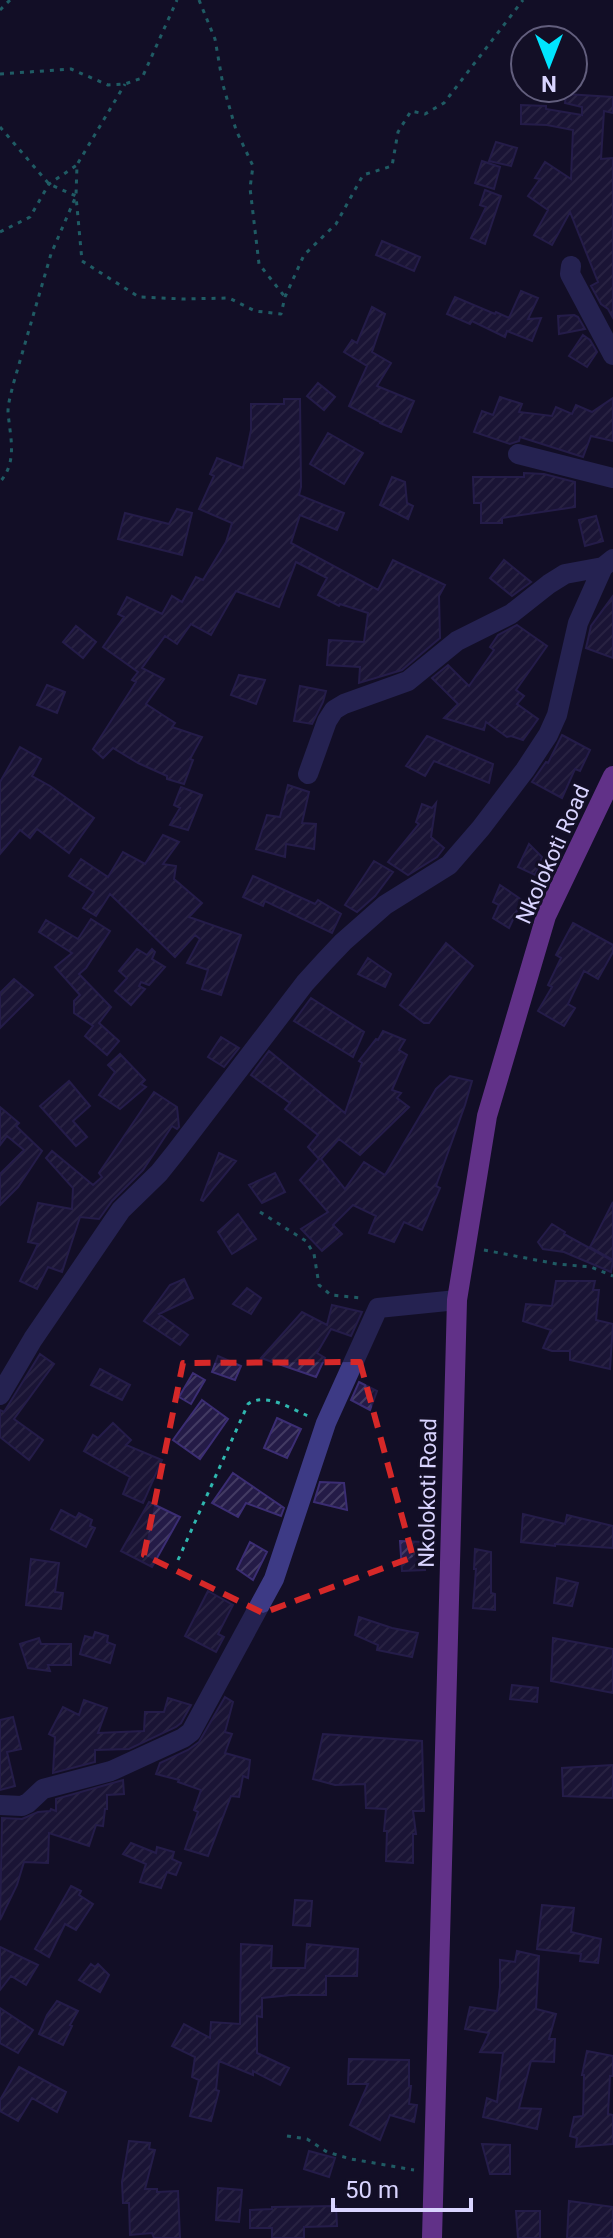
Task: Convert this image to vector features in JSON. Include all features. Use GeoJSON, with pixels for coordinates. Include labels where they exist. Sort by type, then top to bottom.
{"type":"FeatureCollection","features":[{"type":"Feature","properties":{"kind":"main road","name":"Nkolokoti Road"},"geometry":{"type":"LineString","coordinates":[[432,2238],[457,1300],[487,1116],[546,916],[613,776]]}},
{"type":"Feature","properties":{"kind":"street"},"geometry":{"type":"LineString","coordinates":[[571,266],[570,274],[613,355]]}},
{"type":"Feature","properties":{"kind":"street"},"geometry":{"type":"LineString","coordinates":[[518,454],[613,478]]}},
{"type":"Feature","properties":{"kind":"street"},"geometry":{"type":"LineString","coordinates":[[308,774],[334,710],[408,681],[457,641],[511,614],[565,574],[608,563]]}},
{"type":"Feature","properties":{"kind":"street"},"geometry":{"type":"LineString","coordinates":[[0,1395],[33,1339],[121,1210],[159,1173],[305,983],[343,942],[385,905],[449,865],[525,770],[557,715],[578,623],[608,563]]}},
{"type":"Feature","properties":{"kind":"street"},"geometry":{"type":"LineString","coordinates":[[0,1805],[22,1806],[43,1789],[111,1771],[191,1732],[274,1579],[326,1423],[378,1308],[457,1300]]}},
{"type":"Feature","properties":{"kind":"path"},"geometry":{"type":"LineString","coordinates":[[0,10],[10,0]]}},
{"type":"Feature","properties":{"kind":"path"},"geometry":{"type":"LineString","coordinates":[[0,74],[71,69],[108,85],[125,84],[142,78],[177,0]]}},
{"type":"Feature","properties":{"kind":"path"},"geometry":{"type":"LineString","coordinates":[[199,0],[215,39],[223,85],[236,130],[253,166],[250,188],[259,264],[285,297]]}},
{"type":"Feature","properties":{"kind":"path"},"geometry":{"type":"LineString","coordinates":[[77,165],[76,196],[82,261],[139,297],[229,298],[255,311],[281,314],[285,297],[304,255],[336,224],[363,175],[392,166],[398,132],[411,111],[425,114],[444,103],[523,0]]}},
{"type":"Feature","properties":{"kind":"path"},"geometry":{"type":"LineString","coordinates":[[0,232],[30,217],[49,184],[77,165],[125,84]]}},
{"type":"Feature","properties":{"kind":"path"},"geometry":{"type":"LineString","coordinates":[[0,127],[49,184],[76,196]]}},
{"type":"Feature","properties":{"kind":"path"},"geometry":{"type":"LineString","coordinates":[[0,482],[8,473],[13,456],[8,407],[13,385],[51,254],[76,196]]}},
{"type":"Feature","properties":{"kind":"path"},"geometry":{"type":"LineString","coordinates":[[260,1212],[306,1241],[314,1254],[319,1285],[331,1295],[362,1298],[378,1308]]}},
{"type":"Feature","properties":{"kind":"path"},"geometry":{"type":"LineString","coordinates":[[466,1247],[557,1264],[591,1267],[613,1276]]}},
{"type":"Feature","properties":{"kind":"path"},"geometry":{"type":"LineString","coordinates":[[178,1560],[248,1404],[256,1399],[268,1399],[326,1423]]}},
{"type":"Feature","properties":{"kind":"path"},"geometry":{"type":"LineString","coordinates":[[287,2136],[307,2139],[327,2152],[351,2159],[433,2173]]}},
{"type":"Feature","properties":{"kind":"highlighted area"},"geometry":{"type":"Polygon","coordinates":[[[360,1362],[413,1557],[263,1613],[144,1555],[183,1363],[360,1362]]]}},
{"type":"Feature","properties":{"kind":"building"},"geometry":{"type":"Polygon","coordinates":[[[589,95],[613,97],[613,113],[604,111],[601,159],[613,158],[613,318],[591,286],[598,282],[570,212],[552,245],[534,235],[548,210],[528,196],[540,179],[535,178],[545,162],[571,179],[573,130],[521,124],[521,105],[546,106],[546,109],[582,115],[582,107],[569,104],[589,104],[589,95]]]}},
{"type":"Feature","properties":{"kind":"building"},"geometry":{"type":"Polygon","coordinates":[[[496,142],[517,148],[511,166],[489,161],[496,142]]]}},
{"type":"Feature","properties":{"kind":"building"},"geometry":{"type":"Polygon","coordinates":[[[482,161],[500,167],[494,189],[475,183],[482,161]]]}},
{"type":"Feature","properties":{"kind":"building"},"geometry":{"type":"Polygon","coordinates":[[[485,190],[501,196],[485,244],[471,238],[486,207],[480,205],[485,190]]]}},
{"type":"Feature","properties":{"kind":"building"},"geometry":{"type":"Polygon","coordinates":[[[382,241],[420,257],[414,271],[376,255],[382,241]]]}},
{"type":"Feature","properties":{"kind":"building"},"geometry":{"type":"Polygon","coordinates":[[[521,291],[538,298],[528,319],[541,318],[532,341],[507,331],[505,337],[472,321],[470,324],[447,314],[455,297],[509,318],[521,291]]]}},
{"type":"Feature","properties":{"kind":"building"},"geometry":{"type":"Polygon","coordinates":[[[372,307],[385,314],[372,352],[391,363],[377,386],[414,401],[401,432],[349,406],[367,366],[344,352],[352,340],[357,343],[372,307]]]}},
{"type":"Feature","properties":{"kind":"building"},"geometry":{"type":"Polygon","coordinates":[[[574,315],[585,329],[559,334],[558,316],[574,315]]]}},
{"type":"Feature","properties":{"kind":"building"},"geometry":{"type":"Polygon","coordinates":[[[583,335],[597,352],[587,367],[569,356],[583,335]]]}},
{"type":"Feature","properties":{"kind":"building"},"geometry":{"type":"Polygon","coordinates":[[[318,383],[335,397],[324,410],[307,396],[318,383]]]}},
{"type":"Feature","properties":{"kind":"building"},"geometry":{"type":"Polygon","coordinates":[[[500,397],[522,404],[519,412],[552,416],[556,407],[572,414],[576,405],[592,412],[613,398],[613,441],[591,436],[583,457],[520,437],[519,441],[510,444],[474,432],[482,411],[493,415],[500,397]]]}},
{"type":"Feature","properties":{"kind":"building"},"geometry":{"type":"Polygon","coordinates":[[[284,399],[300,399],[299,495],[344,513],[337,530],[300,515],[291,543],[378,590],[393,560],[445,585],[439,596],[440,638],[402,670],[359,683],[360,667],[327,665],[329,640],[364,642],[368,613],[339,606],[318,595],[327,578],[296,562],[279,607],[236,591],[211,635],[191,624],[177,644],[165,636],[142,668],[164,679],[146,704],[175,723],[172,727],[202,737],[190,759],[193,760],[184,784],[167,779],[167,776],[113,748],[103,758],[93,749],[136,682],[132,680],[138,672],[103,647],[124,617],[118,614],[127,597],[162,614],[172,596],[182,602],[196,577],[203,580],[226,542],[232,523],[199,509],[214,476],[210,474],[217,458],[243,468],[251,430],[251,404],[284,404],[284,399]]]}},
{"type":"Feature","properties":{"kind":"building"},"geometry":{"type":"Polygon","coordinates":[[[328,433],[363,453],[344,484],[310,464],[328,433]]]}},
{"type":"Feature","properties":{"kind":"building"},"geometry":{"type":"Polygon","coordinates":[[[524,473],[544,474],[575,482],[575,507],[502,518],[502,523],[481,523],[481,503],[474,503],[473,477],[524,477],[524,473]]]}},
{"type":"Feature","properties":{"kind":"building"},"geometry":{"type":"Polygon","coordinates":[[[392,477],[405,482],[407,503],[413,506],[408,519],[380,505],[392,477]]]}},
{"type":"Feature","properties":{"kind":"building"},"geometry":{"type":"Polygon","coordinates":[[[177,509],[192,513],[182,555],[118,539],[125,513],[169,524],[177,509]]]}},
{"type":"Feature","properties":{"kind":"building"},"geometry":{"type":"Polygon","coordinates":[[[596,516],[603,541],[585,546],[579,520],[596,516]]]}},
{"type":"Feature","properties":{"kind":"building"},"geometry":{"type":"Polygon","coordinates":[[[504,560],[531,582],[512,596],[490,578],[504,560]]]}},
{"type":"Feature","properties":{"kind":"building"},"geometry":{"type":"Polygon","coordinates":[[[613,596],[613,658],[586,648],[591,626],[613,596]]]}},
{"type":"Feature","properties":{"kind":"building"},"geometry":{"type":"Polygon","coordinates":[[[517,625],[547,646],[516,690],[524,696],[517,704],[538,719],[523,740],[507,737],[486,722],[484,730],[444,718],[458,704],[432,678],[448,665],[469,686],[494,650],[490,647],[498,635],[517,625]]]}},
{"type":"Feature","properties":{"kind":"building"},"geometry":{"type":"Polygon","coordinates":[[[76,626],[96,642],[83,658],[63,642],[76,626]]]}},
{"type":"Feature","properties":{"kind":"building"},"geometry":{"type":"Polygon","coordinates":[[[239,675],[265,680],[256,704],[231,695],[239,675]]]}},
{"type":"Feature","properties":{"kind":"building"},"geometry":{"type":"Polygon","coordinates":[[[47,685],[65,692],[57,713],[37,705],[47,685]]]}},
{"type":"Feature","properties":{"kind":"building"},"geometry":{"type":"Polygon","coordinates":[[[300,686],[326,691],[312,724],[294,721],[300,686]]]}},
{"type":"Feature","properties":{"kind":"building"},"geometry":{"type":"Polygon","coordinates":[[[562,735],[590,750],[580,771],[575,769],[562,798],[532,782],[548,763],[562,735]]]}},
{"type":"Feature","properties":{"kind":"building"},"geometry":{"type":"Polygon","coordinates":[[[427,736],[493,764],[489,783],[434,761],[425,776],[406,766],[427,736]]]}},
{"type":"Feature","properties":{"kind":"building"},"geometry":{"type":"Polygon","coordinates":[[[20,747],[41,759],[32,776],[94,818],[69,853],[37,829],[30,838],[20,830],[0,854],[0,782],[20,747]]]}},
{"type":"Feature","properties":{"kind":"building"},"geometry":{"type":"Polygon","coordinates":[[[288,785],[309,792],[302,823],[316,824],[314,849],[286,844],[285,857],[256,849],[267,815],[280,817],[288,785]]]}},
{"type":"Feature","properties":{"kind":"building"},"geometry":{"type":"Polygon","coordinates":[[[181,787],[202,795],[188,830],[170,825],[180,808],[174,805],[181,787]]]}},
{"type":"Feature","properties":{"kind":"building"},"geometry":{"type":"Polygon","coordinates":[[[436,803],[431,837],[444,848],[437,857],[408,875],[388,862],[419,824],[416,822],[422,804],[432,808],[436,803]]]}},
{"type":"Feature","properties":{"kind":"building"},"geometry":{"type":"Polygon","coordinates":[[[163,835],[179,842],[163,864],[176,866],[174,879],[202,903],[189,917],[241,935],[221,995],[202,989],[208,970],[187,963],[200,939],[195,935],[175,957],[110,894],[96,916],[83,908],[94,892],[69,876],[81,859],[108,877],[123,852],[145,864],[163,835]]]}},
{"type":"Feature","properties":{"kind":"building"},"geometry":{"type":"Polygon","coordinates":[[[529,844],[542,857],[535,875],[518,867],[529,844]]]}},
{"type":"Feature","properties":{"kind":"building"},"geometry":{"type":"Polygon","coordinates":[[[374,861],[393,872],[375,896],[357,912],[345,905],[374,861]]]}},
{"type":"Feature","properties":{"kind":"building"},"geometry":{"type":"Polygon","coordinates":[[[253,876],[315,904],[318,900],[341,914],[332,933],[265,901],[263,906],[243,897],[253,876]]]}},
{"type":"Feature","properties":{"kind":"building"},"geometry":{"type":"Polygon","coordinates":[[[500,885],[522,900],[509,928],[493,918],[499,905],[493,902],[500,885]]]}},
{"type":"Feature","properties":{"kind":"building"},"geometry":{"type":"Polygon","coordinates":[[[91,919],[110,931],[79,974],[111,1007],[99,1023],[119,1041],[107,1055],[85,1036],[93,1026],[74,1013],[74,1001],[80,995],[55,967],[72,953],[39,932],[46,920],[78,939],[91,919]]]}},
{"type":"Feature","properties":{"kind":"building"},"geometry":{"type":"Polygon","coordinates":[[[573,923],[613,945],[613,952],[598,979],[584,971],[568,1004],[575,1008],[564,1026],[538,1011],[552,987],[548,985],[561,958],[556,955],[573,923]]]}},
{"type":"Feature","properties":{"kind":"building"},"geometry":{"type":"Polygon","coordinates":[[[446,943],[473,966],[429,1023],[424,1023],[400,1005],[446,943]]]}},
{"type":"Feature","properties":{"kind":"building"},"geometry":{"type":"Polygon","coordinates":[[[137,949],[147,955],[152,949],[155,952],[152,959],[165,967],[149,985],[141,982],[139,986],[145,989],[131,1005],[115,991],[127,978],[119,971],[137,949]]]}},
{"type":"Feature","properties":{"kind":"building"},"geometry":{"type":"Polygon","coordinates":[[[368,958],[391,974],[385,987],[358,974],[368,958]]]}},
{"type":"Feature","properties":{"kind":"building"},"geometry":{"type":"Polygon","coordinates":[[[14,979],[33,995],[0,1028],[0,993],[14,979]]]}},
{"type":"Feature","properties":{"kind":"building"},"geometry":{"type":"Polygon","coordinates":[[[311,998],[364,1032],[353,1057],[294,1021],[311,998]]]}},
{"type":"Feature","properties":{"kind":"building"},"geometry":{"type":"Polygon","coordinates":[[[383,1031],[405,1040],[399,1050],[407,1055],[392,1090],[401,1093],[397,1098],[409,1107],[360,1155],[339,1139],[321,1159],[345,1189],[364,1162],[385,1175],[436,1089],[450,1076],[472,1081],[436,1186],[440,1188],[422,1230],[404,1222],[394,1242],[369,1233],[376,1216],[353,1205],[333,1225],[342,1234],[322,1251],[301,1229],[328,1212],[300,1180],[319,1159],[308,1147],[318,1135],[285,1109],[290,1103],[251,1075],[269,1051],[345,1113],[362,1063],[359,1061],[383,1031]]]}},
{"type":"Feature","properties":{"kind":"building"},"geometry":{"type":"Polygon","coordinates":[[[221,1037],[239,1048],[224,1067],[208,1057],[221,1037]]]}},
{"type":"Feature","properties":{"kind":"building"},"geometry":{"type":"Polygon","coordinates":[[[120,1054],[145,1080],[141,1084],[146,1087],[120,1109],[99,1095],[115,1072],[108,1065],[120,1054]]]}},
{"type":"Feature","properties":{"kind":"building"},"geometry":{"type":"Polygon","coordinates":[[[69,1081],[90,1106],[73,1121],[87,1137],[76,1146],[40,1106],[69,1081]]]}},
{"type":"Feature","properties":{"kind":"building"},"geometry":{"type":"Polygon","coordinates":[[[154,1092],[177,1107],[179,1127],[172,1126],[143,1170],[99,1219],[80,1217],[62,1272],[48,1267],[37,1289],[20,1281],[38,1244],[28,1242],[38,1203],[72,1209],[73,1188],[46,1158],[52,1151],[93,1185],[102,1177],[99,1173],[154,1092]]]}},
{"type":"Feature","properties":{"kind":"building"},"geometry":{"type":"Polygon","coordinates":[[[0,1107],[19,1123],[16,1126],[42,1151],[18,1187],[0,1205],[0,1174],[24,1150],[7,1136],[0,1145],[0,1107]]]}},
{"type":"Feature","properties":{"kind":"building"},"geometry":{"type":"Polygon","coordinates":[[[219,1153],[236,1161],[203,1201],[201,1200],[219,1153]]]}},
{"type":"Feature","properties":{"kind":"building"},"geometry":{"type":"Polygon","coordinates":[[[275,1173],[285,1192],[262,1203],[249,1185],[275,1173]]]}},
{"type":"Feature","properties":{"kind":"building"},"geometry":{"type":"Polygon","coordinates":[[[613,1202],[613,1260],[590,1247],[613,1202]]]}},
{"type":"Feature","properties":{"kind":"building"},"geometry":{"type":"Polygon","coordinates":[[[238,1214],[256,1239],[232,1254],[218,1232],[238,1214]]]}},
{"type":"Feature","properties":{"kind":"building"},"geometry":{"type":"Polygon","coordinates":[[[552,1224],[613,1261],[611,1272],[564,1252],[543,1249],[538,1242],[552,1224]]]}},
{"type":"Feature","properties":{"kind":"building"},"geometry":{"type":"Polygon","coordinates":[[[184,1279],[193,1298],[159,1314],[188,1335],[180,1345],[144,1321],[170,1285],[184,1279]]]}},
{"type":"Feature","properties":{"kind":"building"},"geometry":{"type":"Polygon","coordinates":[[[556,1281],[595,1281],[593,1290],[599,1290],[596,1320],[613,1324],[610,1369],[570,1360],[570,1351],[543,1348],[551,1330],[523,1321],[526,1304],[552,1306],[556,1281]]]}},
{"type":"Feature","properties":{"kind":"building"},"geometry":{"type":"Polygon","coordinates":[[[247,1288],[261,1298],[251,1314],[233,1304],[247,1288]]]}},
{"type":"Feature","properties":{"kind":"building"},"geometry":{"type":"Polygon","coordinates":[[[332,1305],[362,1312],[351,1336],[331,1329],[317,1353],[325,1358],[316,1377],[261,1358],[302,1312],[327,1325],[332,1305]]]}},
{"type":"Feature","properties":{"kind":"building"},"geometry":{"type":"Polygon","coordinates":[[[40,1354],[54,1364],[14,1419],[43,1440],[29,1460],[0,1437],[0,1410],[4,1412],[40,1354]]]}},
{"type":"Feature","properties":{"kind":"building"},"geometry":{"type":"Polygon","coordinates":[[[218,1356],[241,1366],[235,1380],[212,1372],[218,1356]]]}},
{"type":"Feature","properties":{"kind":"building"},"geometry":{"type":"Polygon","coordinates":[[[100,1369],[130,1385],[122,1400],[91,1385],[100,1369]]]}},
{"type":"Feature","properties":{"kind":"building"},"geometry":{"type":"Polygon","coordinates":[[[193,1373],[205,1380],[191,1404],[179,1397],[193,1373]]]}},
{"type":"Feature","properties":{"kind":"building"},"geometry":{"type":"Polygon","coordinates":[[[359,1382],[377,1391],[370,1410],[351,1400],[359,1382]]]}},
{"type":"Feature","properties":{"kind":"building"},"geometry":{"type":"Polygon","coordinates":[[[202,1400],[228,1419],[200,1459],[173,1440],[202,1400]]]}},
{"type":"Feature","properties":{"kind":"building"},"geometry":{"type":"Polygon","coordinates":[[[277,1418],[301,1429],[287,1458],[264,1448],[277,1418]]]}},
{"type":"Feature","properties":{"kind":"building"},"geometry":{"type":"Polygon","coordinates":[[[113,1423],[131,1440],[126,1445],[162,1460],[143,1503],[123,1494],[130,1477],[84,1451],[93,1435],[98,1438],[113,1423]]]}},
{"type":"Feature","properties":{"kind":"building"},"geometry":{"type":"Polygon","coordinates":[[[233,1473],[284,1508],[281,1516],[246,1503],[238,1517],[212,1503],[233,1473]]]}},
{"type":"Feature","properties":{"kind":"building"},"geometry":{"type":"Polygon","coordinates":[[[320,1482],[344,1483],[347,1510],[314,1502],[320,1482]]]}},
{"type":"Feature","properties":{"kind":"building"},"geometry":{"type":"Polygon","coordinates":[[[149,1502],[180,1517],[152,1567],[121,1551],[149,1502]]]}},
{"type":"Feature","properties":{"kind":"building"},"geometry":{"type":"Polygon","coordinates":[[[61,1510],[76,1518],[79,1513],[92,1520],[90,1526],[95,1528],[86,1547],[51,1529],[61,1510]]]}},
{"type":"Feature","properties":{"kind":"building"},"geometry":{"type":"Polygon","coordinates":[[[523,1514],[565,1524],[567,1515],[613,1526],[613,1548],[521,1542],[523,1514]]]}},
{"type":"Feature","properties":{"kind":"building"},"geometry":{"type":"Polygon","coordinates":[[[400,1541],[423,1542],[425,1570],[402,1571],[400,1541]]]}},
{"type":"Feature","properties":{"kind":"building"},"geometry":{"type":"Polygon","coordinates":[[[250,1542],[267,1552],[253,1580],[237,1569],[250,1542]]]}},
{"type":"Feature","properties":{"kind":"building"},"geometry":{"type":"Polygon","coordinates":[[[475,1549],[491,1552],[491,1593],[495,1594],[495,1610],[473,1608],[475,1549]]]}},
{"type":"Feature","properties":{"kind":"building"},"geometry":{"type":"Polygon","coordinates":[[[31,1559],[59,1563],[55,1592],[63,1593],[61,1609],[26,1605],[31,1559]]]}},
{"type":"Feature","properties":{"kind":"building"},"geometry":{"type":"Polygon","coordinates":[[[557,1578],[578,1583],[572,1606],[554,1603],[557,1578]]]}},
{"type":"Feature","properties":{"kind":"building"},"geometry":{"type":"Polygon","coordinates":[[[208,1591],[233,1605],[218,1634],[224,1637],[216,1652],[185,1636],[208,1591]]]}},
{"type":"Feature","properties":{"kind":"building"},"geometry":{"type":"Polygon","coordinates":[[[359,1617],[418,1633],[412,1657],[377,1650],[378,1645],[355,1635],[359,1617]]]}},
{"type":"Feature","properties":{"kind":"building"},"geometry":{"type":"Polygon","coordinates":[[[95,1632],[108,1636],[107,1642],[115,1645],[110,1663],[80,1654],[85,1636],[93,1638],[95,1632]]]}},
{"type":"Feature","properties":{"kind":"building"},"geometry":{"type":"Polygon","coordinates":[[[39,1638],[41,1644],[71,1644],[71,1665],[48,1665],[50,1671],[28,1668],[20,1644],[39,1638]]]}},
{"type":"Feature","properties":{"kind":"building"},"geometry":{"type":"Polygon","coordinates":[[[553,1638],[613,1649],[613,1693],[551,1681],[553,1638]]]}},
{"type":"Feature","properties":{"kind":"building"},"geometry":{"type":"Polygon","coordinates":[[[512,1685],[538,1688],[537,1702],[510,1699],[512,1685]]]}},
{"type":"Feature","properties":{"kind":"building"},"geometry":{"type":"Polygon","coordinates":[[[225,1697],[233,1702],[225,1732],[232,1734],[225,1753],[250,1760],[248,1778],[243,1776],[239,1797],[231,1796],[208,1856],[185,1849],[198,1812],[194,1810],[201,1790],[156,1774],[160,1763],[199,1742],[225,1697]]]}},
{"type":"Feature","properties":{"kind":"building"},"geometry":{"type":"Polygon","coordinates":[[[168,1698],[191,1705],[176,1727],[129,1749],[95,1750],[95,1762],[53,1773],[55,1737],[49,1734],[63,1707],[79,1715],[84,1700],[107,1708],[98,1733],[144,1731],[145,1712],[164,1712],[168,1698]]]}},
{"type":"Feature","properties":{"kind":"building"},"geometry":{"type":"Polygon","coordinates":[[[13,1717],[21,1749],[7,1752],[15,1786],[0,1790],[0,1720],[13,1717]]]}},
{"type":"Feature","properties":{"kind":"building"},"geometry":{"type":"Polygon","coordinates":[[[323,1734],[422,1741],[424,1811],[413,1811],[416,1834],[413,1834],[413,1863],[386,1861],[386,1809],[366,1808],[365,1784],[335,1785],[313,1779],[323,1734]]]}},
{"type":"Feature","properties":{"kind":"building"},"geometry":{"type":"Polygon","coordinates":[[[613,1765],[613,1798],[563,1796],[562,1768],[613,1765]]]}},
{"type":"Feature","properties":{"kind":"building"},"geometry":{"type":"Polygon","coordinates":[[[123,1780],[124,1794],[107,1795],[103,1826],[96,1825],[89,1846],[49,1833],[48,1863],[24,1862],[0,1920],[2,1818],[22,1819],[38,1812],[56,1811],[56,1799],[123,1780]]]}},
{"type":"Feature","properties":{"kind":"building"},"geometry":{"type":"Polygon","coordinates":[[[131,1843],[156,1853],[157,1847],[174,1852],[172,1859],[181,1863],[176,1875],[167,1872],[161,1888],[140,1882],[146,1864],[123,1854],[131,1843]]]}},
{"type":"Feature","properties":{"kind":"building"},"geometry":{"type":"Polygon","coordinates":[[[71,1886],[81,1891],[79,1895],[93,1904],[76,1930],[65,1924],[49,1957],[35,1949],[71,1886]]]}},
{"type":"Feature","properties":{"kind":"building"},"geometry":{"type":"Polygon","coordinates":[[[295,1900],[312,1901],[310,1926],[293,1925],[295,1900]]]}},
{"type":"Feature","properties":{"kind":"building"},"geometry":{"type":"Polygon","coordinates":[[[542,1905],[574,1908],[571,1932],[601,1939],[598,1963],[580,1961],[581,1954],[537,1949],[542,1905]]]}},
{"type":"Feature","properties":{"kind":"building"},"geometry":{"type":"Polygon","coordinates":[[[241,1944],[272,1946],[271,1968],[305,1968],[307,1944],[358,1949],[357,1976],[326,1976],[326,1995],[262,1998],[262,2017],[257,2016],[257,2053],[289,2068],[280,2085],[253,2071],[253,2075],[219,2061],[216,2090],[219,2091],[211,2121],[190,2116],[199,2080],[192,2077],[195,2057],[172,2046],[184,2024],[210,2038],[211,2022],[240,2024],[241,1944]]]}},
{"type":"Feature","properties":{"kind":"building"},"geometry":{"type":"Polygon","coordinates":[[[0,1947],[38,1965],[26,1985],[11,1976],[0,1990],[0,1947]]]}},
{"type":"Feature","properties":{"kind":"building"},"geometry":{"type":"Polygon","coordinates":[[[517,1951],[539,1956],[536,2009],[556,2014],[549,2039],[555,2039],[554,2062],[531,2061],[519,2108],[541,2109],[537,2129],[483,2117],[487,2098],[497,2102],[503,2053],[480,2052],[489,2033],[465,2029],[470,2007],[497,2011],[500,1960],[515,1962],[517,1951]]]}},
{"type":"Feature","properties":{"kind":"building"},"geometry":{"type":"Polygon","coordinates":[[[91,1964],[95,1967],[98,1964],[109,1975],[100,1992],[79,1980],[91,1964]]]}},
{"type":"Feature","properties":{"kind":"building"},"geometry":{"type":"Polygon","coordinates":[[[57,2001],[78,2011],[63,2045],[39,2034],[57,2001]]]}},
{"type":"Feature","properties":{"kind":"building"},"geometry":{"type":"Polygon","coordinates":[[[0,2008],[33,2030],[18,2053],[0,2043],[0,2008]]]}},
{"type":"Feature","properties":{"kind":"building"},"geometry":{"type":"Polygon","coordinates":[[[587,2051],[613,2056],[608,2114],[613,2115],[613,2144],[576,2147],[577,2138],[570,2136],[574,2117],[583,2116],[582,2075],[587,2051]]]}},
{"type":"Feature","properties":{"kind":"building"},"geometry":{"type":"Polygon","coordinates":[[[349,2059],[409,2060],[409,2104],[417,2105],[414,2122],[390,2115],[380,2140],[350,2125],[368,2084],[348,2084],[349,2059]]]}},
{"type":"Feature","properties":{"kind":"building"},"geometry":{"type":"Polygon","coordinates":[[[19,2067],[66,2092],[57,2112],[32,2098],[18,2121],[0,2111],[0,2100],[19,2067]]]}},
{"type":"Feature","properties":{"kind":"building"},"geometry":{"type":"Polygon","coordinates":[[[129,2141],[150,2143],[149,2149],[155,2150],[145,2189],[178,2191],[180,2238],[154,2238],[152,2233],[130,2235],[129,2203],[123,2203],[122,2182],[129,2141]]]}},
{"type":"Feature","properties":{"kind":"building"},"geometry":{"type":"Polygon","coordinates":[[[482,2144],[510,2145],[510,2174],[490,2174],[482,2144]]]}},
{"type":"Feature","properties":{"kind":"building"},"geometry":{"type":"Polygon","coordinates":[[[309,2151],[335,2158],[329,2177],[304,2169],[309,2151]]]}},
{"type":"Feature","properties":{"kind":"building"},"geometry":{"type":"Polygon","coordinates":[[[218,2188],[242,2190],[239,2222],[216,2220],[218,2188]]]}},
{"type":"Feature","properties":{"kind":"building"},"geometry":{"type":"Polygon","coordinates":[[[569,2201],[613,2207],[613,2238],[567,2238],[569,2201]]]}},
{"type":"Feature","properties":{"kind":"building"},"geometry":{"type":"Polygon","coordinates":[[[336,2206],[337,2226],[304,2227],[304,2238],[272,2238],[272,2228],[250,2228],[250,2210],[336,2206]]]}},
{"type":"Feature","properties":{"kind":"building"},"geometry":{"type":"Polygon","coordinates":[[[516,2211],[540,2211],[540,2238],[518,2238],[516,2211]]]}}]}
